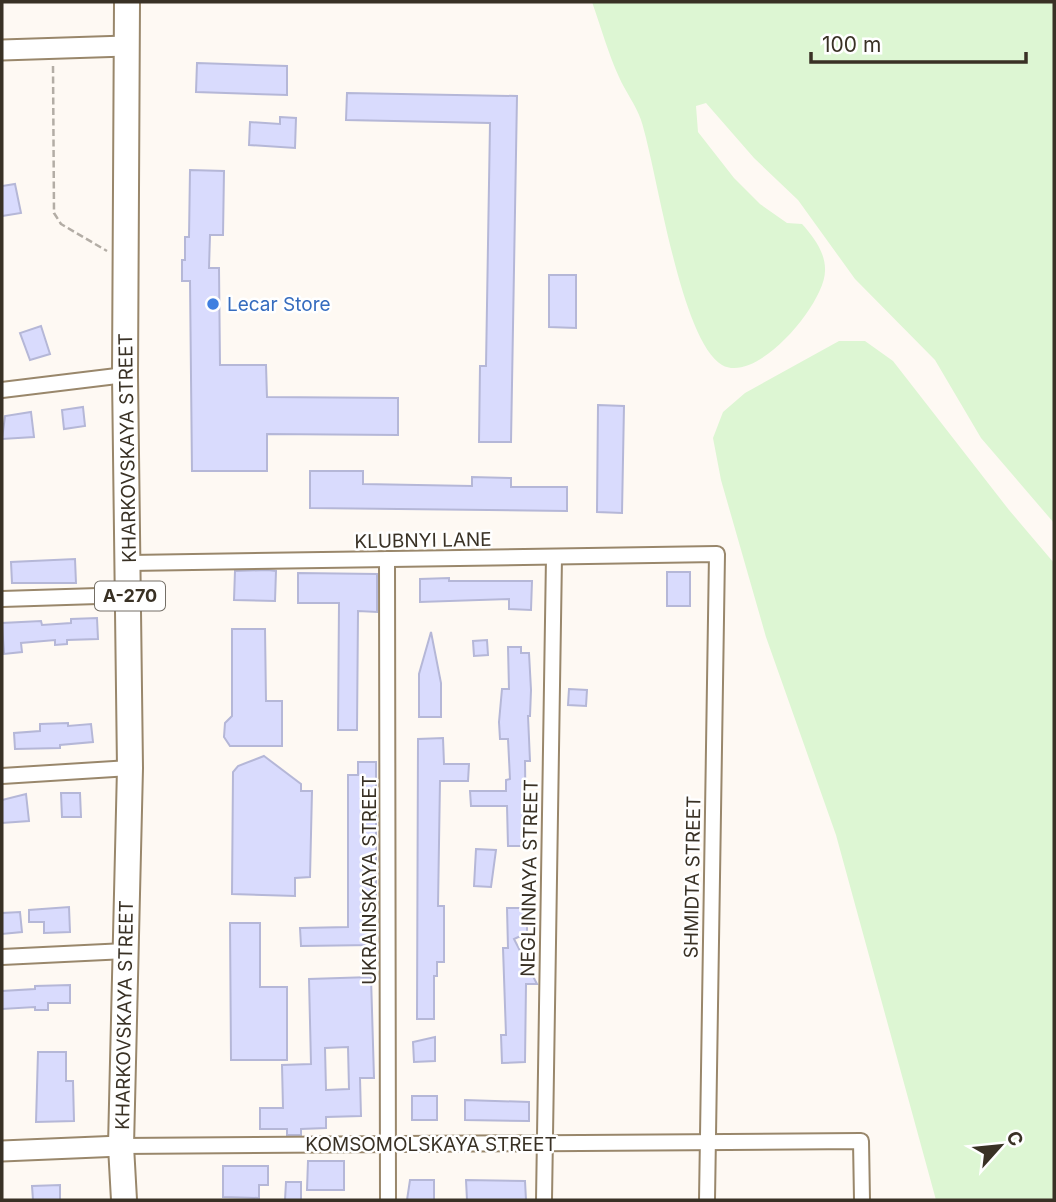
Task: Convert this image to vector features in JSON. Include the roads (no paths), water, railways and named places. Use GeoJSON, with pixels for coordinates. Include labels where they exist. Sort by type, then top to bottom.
{"type":"FeatureCollection","features":[{"type":"Feature","properties":{"kind":"highway","name":"KHARKOVSKAYA STREET"},"geometry":{"type":"LineString","coordinates":[[124,1200],[121,1146],[130,768],[130,563],[125,375],[127,2]]}},
{"type":"Feature","properties":{"kind":"highway","name":"KHARKOVSKAYA STREET"},"geometry":{"type":"LineString","coordinates":[[108,1200],[121,1146]]}},
{"type":"Feature","properties":{"kind":"main road"},"geometry":{"type":"LineString","coordinates":[[2,50],[126,46]]}},
{"type":"Feature","properties":{"kind":"main road","name":"KOMSOMOLSKAYA STREET"},"geometry":{"type":"LineString","coordinates":[[2,1151],[121,1146]]}},
{"type":"Feature","properties":{"kind":"street"},"geometry":{"type":"LineString","coordinates":[[2,390],[125,375]]}},
{"type":"Feature","properties":{"kind":"street","name":"KLUBNYI LANE"},"geometry":{"type":"LineString","coordinates":[[130,563],[717,554]]}},
{"type":"Feature","properties":{"kind":"street","name":"SHMIDTA STREET"},"geometry":{"type":"LineString","coordinates":[[707,1200],[717,554]]}},
{"type":"Feature","properties":{"kind":"street","name":"NEGLINNAYA STREET"},"geometry":{"type":"LineString","coordinates":[[544,1200],[554,557]]}},
{"type":"Feature","properties":{"kind":"street","name":"UKRAINSKAYA STREET"},"geometry":{"type":"LineString","coordinates":[[387,559],[388,1200]]}},
{"type":"Feature","properties":{"kind":"street"},"geometry":{"type":"LineString","coordinates":[[2,599],[130,596]]}},
{"type":"Feature","properties":{"kind":"street"},"geometry":{"type":"LineString","coordinates":[[2,776],[130,768]]}},
{"type":"Feature","properties":{"kind":"street"},"geometry":{"type":"LineString","coordinates":[[2,957],[126,951]]}},
{"type":"Feature","properties":{"kind":"street","name":"KOMSOMOLSKAYA STREET"},"geometry":{"type":"LineString","coordinates":[[121,1146],[861,1141],[862,1200]]}},
{"type":"Feature","properties":{"kind":"place","name":"Lecar Store"},"geometry":{"type":"Point","coordinates":[213,304]}}]}
